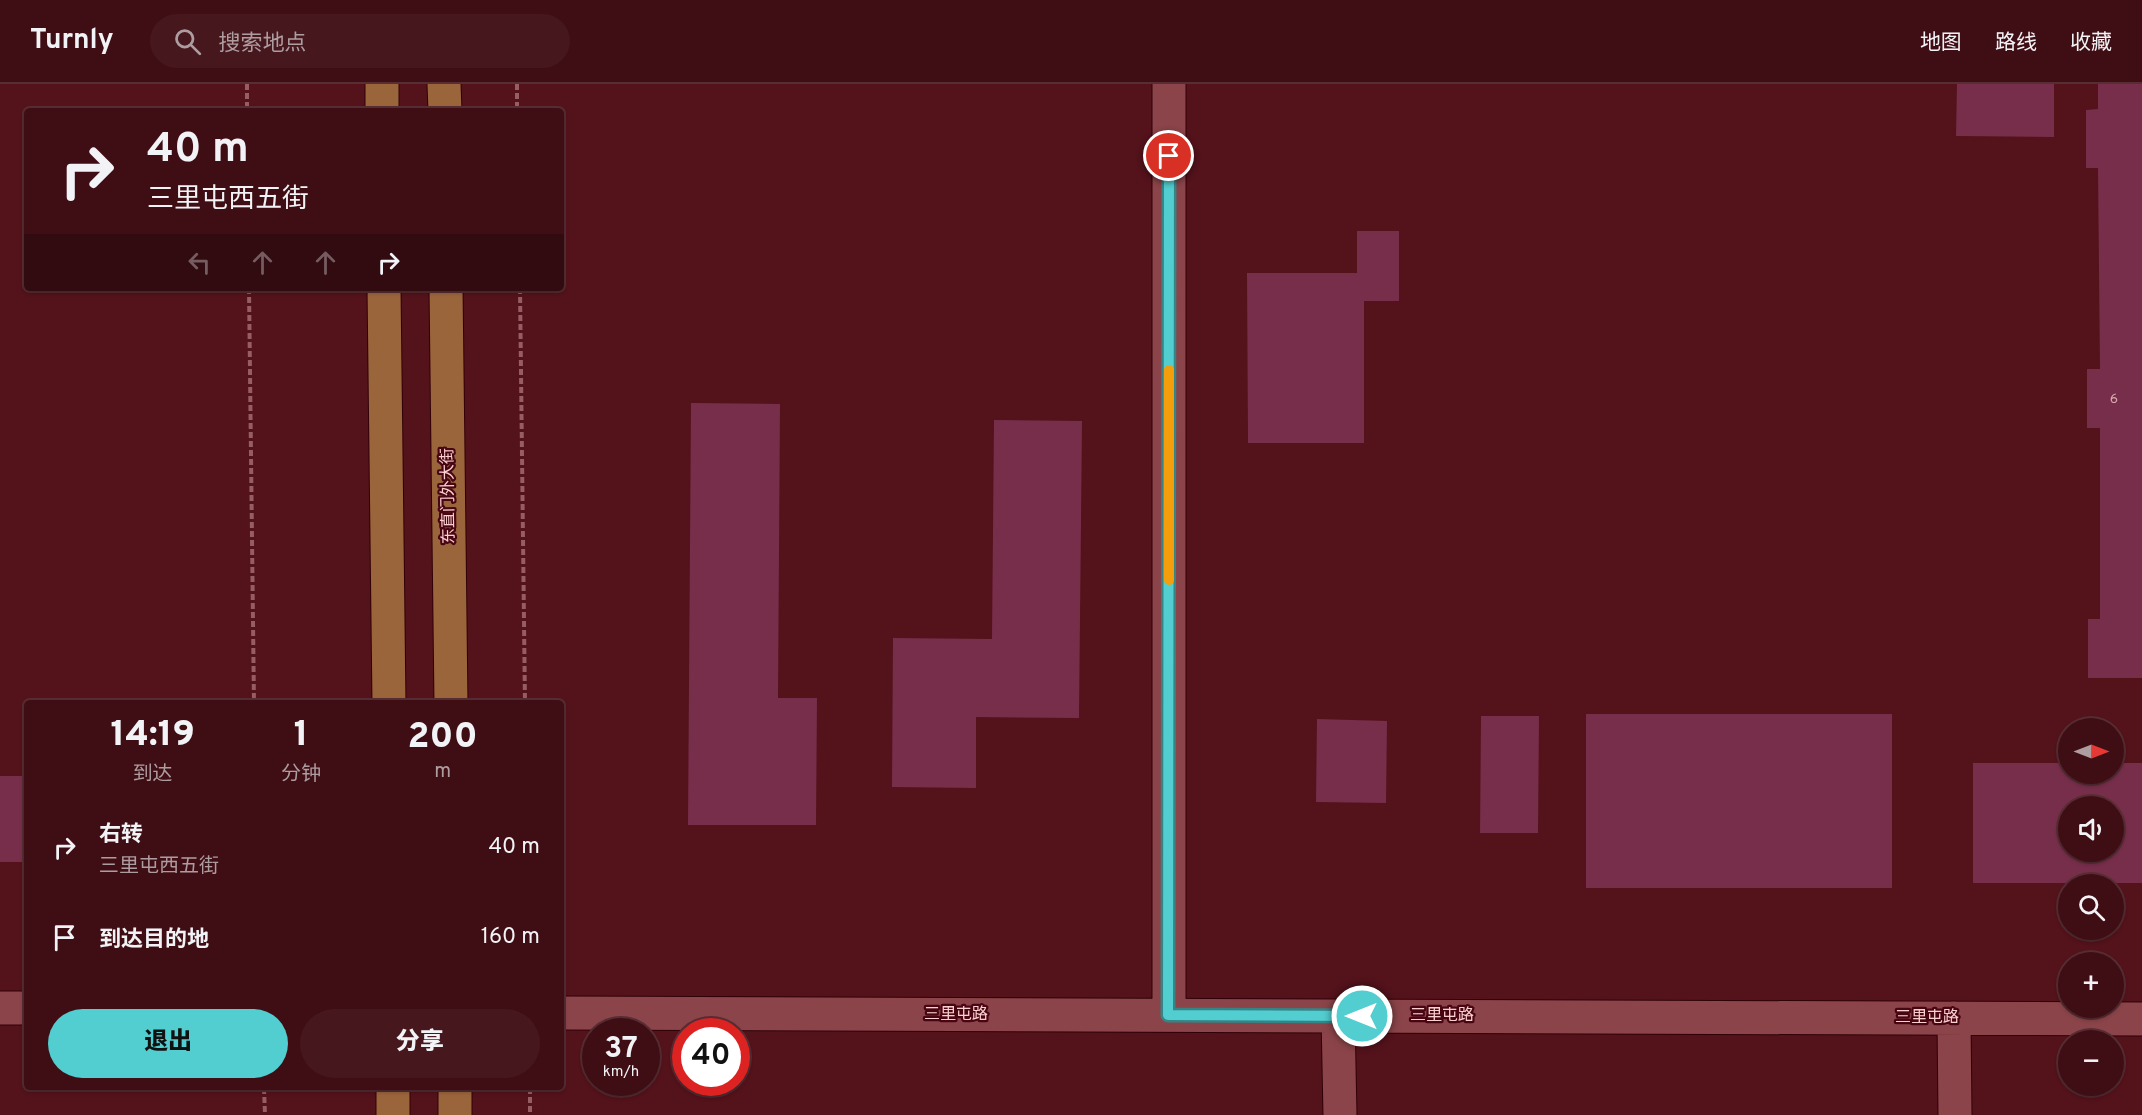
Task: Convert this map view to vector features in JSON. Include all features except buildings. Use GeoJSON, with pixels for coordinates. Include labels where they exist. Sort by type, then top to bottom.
{"type":"FeatureCollection","features":[{"type":"Feature","properties":{"kind":"main road"},"geometry":{"type":"LineString","coordinates":[[382,84],[382,108]]}},
{"type":"Feature","properties":{"kind":"main road"},"geometry":{"type":"LineString","coordinates":[[444,84],[445,108]]}},
{"type":"Feature","properties":{"kind":"main road"},"geometry":{"type":"LineString","coordinates":[[384,291],[388,700]]}},
{"type":"Feature","properties":{"kind":"main road","name":"东直门外大街"},"geometry":{"type":"LineString","coordinates":[[447,291],[451,700]]}},
{"type":"Feature","properties":{"kind":"main road"},"geometry":{"type":"LineString","coordinates":[[393,1090],[393,1115]]}},
{"type":"Feature","properties":{"kind":"main road"},"geometry":{"type":"LineString","coordinates":[[455,1090],[455,1115]]}},
{"type":"Feature","properties":{"kind":"street"},"geometry":{"type":"LineString","coordinates":[[1168,1015],[1169,84]]}},
{"type":"Feature","properties":{"kind":"street"},"geometry":{"type":"LineString","coordinates":[[0,1008],[24,1008]]}},
{"type":"Feature","properties":{"kind":"street","name":"三里屯路"},"geometry":{"type":"LineString","coordinates":[[564,1013],[2142,1019]]}},
{"type":"Feature","properties":{"kind":"street"},"geometry":{"type":"LineString","coordinates":[[1338,1016],[1340,1115]]}},
{"type":"Feature","properties":{"kind":"street"},"geometry":{"type":"LineString","coordinates":[[1954,1018],[1955,1115]]}},
{"type":"Feature","properties":{"kind":"path"},"geometry":{"type":"LineString","coordinates":[[247,84],[247,108]]}},
{"type":"Feature","properties":{"kind":"path"},"geometry":{"type":"LineString","coordinates":[[517,84],[517,108]]}},
{"type":"Feature","properties":{"kind":"path"},"geometry":{"type":"LineString","coordinates":[[249,291],[254,700]]}},
{"type":"Feature","properties":{"kind":"path"},"geometry":{"type":"LineString","coordinates":[[520,291],[525,700]]}},
{"type":"Feature","properties":{"kind":"path"},"geometry":{"type":"LineString","coordinates":[[264,1090],[265,1115]]}},
{"type":"Feature","properties":{"kind":"path"},"geometry":{"type":"LineString","coordinates":[[530,1090],[530,1115]]}},
{"type":"Feature","properties":{"kind":"slow traffic"},"geometry":{"type":"LineString","coordinates":[[1169,370],[1169,580]]}},
{"type":"Feature","properties":{"kind":"route"},"geometry":{"type":"LineString","coordinates":[[1169,156],[1168,1015],[1362,1016]]}}]}
